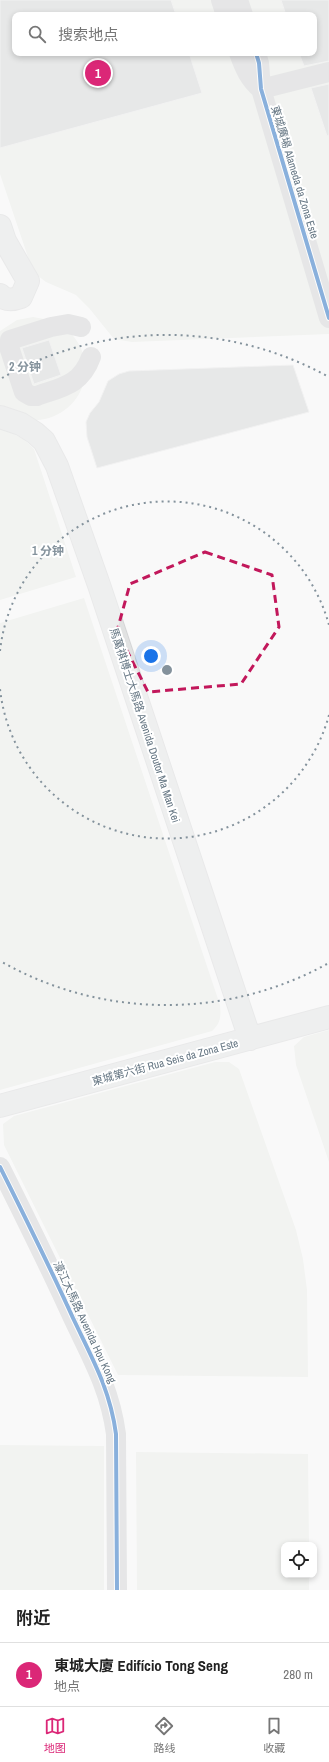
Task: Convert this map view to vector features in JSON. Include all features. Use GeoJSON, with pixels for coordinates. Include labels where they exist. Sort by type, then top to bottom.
{"type":"FeatureCollection","features":[{"type":"Feature","properties":{"kind":"main road"},"geometry":{"type":"LineString","coordinates":[[0,226],[5,241],[28,281],[21,297],[13,300],[4,299],[0,295]]}},
{"type":"Feature","properties":{"kind":"main road","name":"馬萬祺博士大馬路 Avenida Doutor Ma Man Kei"},"geometry":{"type":"LineString","coordinates":[[0,417],[21,424],[35,433],[44,441],[57,466],[250,1039]]}},
{"type":"Feature","properties":{"kind":"main road","name":"東城第六街 Rua Seis da Zona Este"},"geometry":{"type":"LineString","coordinates":[[0,1106],[329,1017]]}},
{"type":"Feature","properties":{"kind":"street"},"geometry":{"type":"LineString","coordinates":[[220,0],[225,12]]}},
{"type":"Feature","properties":{"kind":"street"},"geometry":{"type":"LineString","coordinates":[[238,0],[242,12]]}},
{"type":"Feature","properties":{"kind":"street","name":"東城廣場 Alameda da Zona Este"},"geometry":{"type":"LineString","coordinates":[[240,56],[244,68],[250,78],[261,89]]}},
{"type":"Feature","properties":{"kind":"street","name":"東城廣場 Alameda da Zona Este"},"geometry":{"type":"LineString","coordinates":[[257,56],[259,63],[261,89],[329,318]]}},
{"type":"Feature","properties":{"kind":"street"},"geometry":{"type":"LineString","coordinates":[[261,89],[329,72]]}},
{"type":"Feature","properties":{"kind":"street"},"geometry":{"type":"LineString","coordinates":[[81,327],[68,324],[51,327],[10,340],[9,347],[24,392],[31,396],[36,396],[69,384],[86,371],[91,357]]}},
{"type":"Feature","properties":{"kind":"street","name":"濠江大馬路 Avenida Hou Kong"},"geometry":{"type":"LineString","coordinates":[[0,1168],[49,1265],[106,1388],[113,1411],[116,1434],[117,1590]]}},
{"type":"Feature","properties":{"kind":"highlighted area"},"geometry":{"type":"Polygon","coordinates":[[[205,552],[272,575],[279,627],[241,684],[148,692],[117,631],[130,584],[205,552]]]}},
{"type":"Feature","properties":{"kind":"shaded area"},"geometry":{"type":"Polygon","coordinates":[[[0,0],[329,0],[329,334],[132,342],[114,339],[89,308],[76,295],[46,282],[33,272],[0,174],[0,0]]]}},
{"type":"Feature","properties":{"kind":"shaded area"},"geometry":{"type":"Polygon","coordinates":[[[33,317],[46,319],[61,325],[75,339],[82,351],[85,364],[85,378],[81,391],[73,402],[63,411],[49,418],[32,421],[22,419],[0,407],[0,331],[17,320],[33,317]]]}},
{"type":"Feature","properties":{"kind":"shaded area"},"geometry":{"type":"Polygon","coordinates":[[[0,428],[18,436],[34,449],[76,577],[0,600],[0,428]]]}},
{"type":"Feature","properties":{"kind":"shaded area"},"geometry":{"type":"Polygon","coordinates":[[[84,598],[220,1005],[220,1019],[212,1031],[0,1090],[0,623],[84,598]]]}},
{"type":"Feature","properties":{"kind":"shaded area"},"geometry":{"type":"Polygon","coordinates":[[[329,1030],[329,1162],[296,1065],[294,1046],[304,1037],[329,1030]]]}},
{"type":"Feature","properties":{"kind":"shaded area"},"geometry":{"type":"Polygon","coordinates":[[[215,1062],[229,1062],[239,1069],[296,1230],[303,1259],[307,1290],[308,1377],[118,1375],[4,1145],[3,1124],[14,1116],[215,1062]]]}},
{"type":"Feature","properties":{"kind":"shaded area"},"geometry":{"type":"Polygon","coordinates":[[[0,1445],[104,1446],[104,1590],[0,1590],[0,1445]]]}},
{"type":"Feature","properties":{"kind":"shaded area"},"geometry":{"type":"Polygon","coordinates":[[[136,1452],[308,1454],[309,1542],[281,1542],[281,1578],[309,1578],[309,1590],[137,1590],[136,1452]]]}},
{"type":"Feature","properties":{"kind":"building"},"geometry":{"type":"Polygon","coordinates":[[[0,0],[171,0],[175,12],[12,12],[12,56],[190,56],[202,93],[0,148],[0,0]]]}},
{"type":"Feature","properties":{"kind":"building"},"geometry":{"type":"Polygon","coordinates":[[[281,0],[329,0],[329,61],[304,66],[300,56],[317,56],[317,12],[285,12],[281,0]]]}},
{"type":"Feature","properties":{"kind":"building"},"geometry":{"type":"Polygon","coordinates":[[[329,84],[329,135],[327,136],[311,88],[329,84]]]}},
{"type":"Feature","properties":{"kind":"building"},"geometry":{"type":"Polygon","coordinates":[[[49,340],[61,375],[34,384],[22,348],[49,340]]]}},
{"type":"Feature","properties":{"kind":"building"},"geometry":{"type":"Polygon","coordinates":[[[293,365],[309,412],[97,468],[87,437],[86,422],[90,413],[99,402],[108,381],[119,374],[129,371],[293,365]]]}},
{"type":"Feature","properties":{"kind":"cycle path"},"geometry":{"type":"LineString","coordinates":[[257,56],[259,63],[261,89],[329,318]]}},
{"type":"Feature","properties":{"kind":"cycle path"},"geometry":{"type":"LineString","coordinates":[[0,1167],[46,1261],[105,1388],[116,1434],[117,1590]]}},
{"type":"Feature","properties":{"kind":"place","name":"東城大廈 Edifício Tong Seng"},"geometry":{"type":"Point","coordinates":[98,73]}}]}
